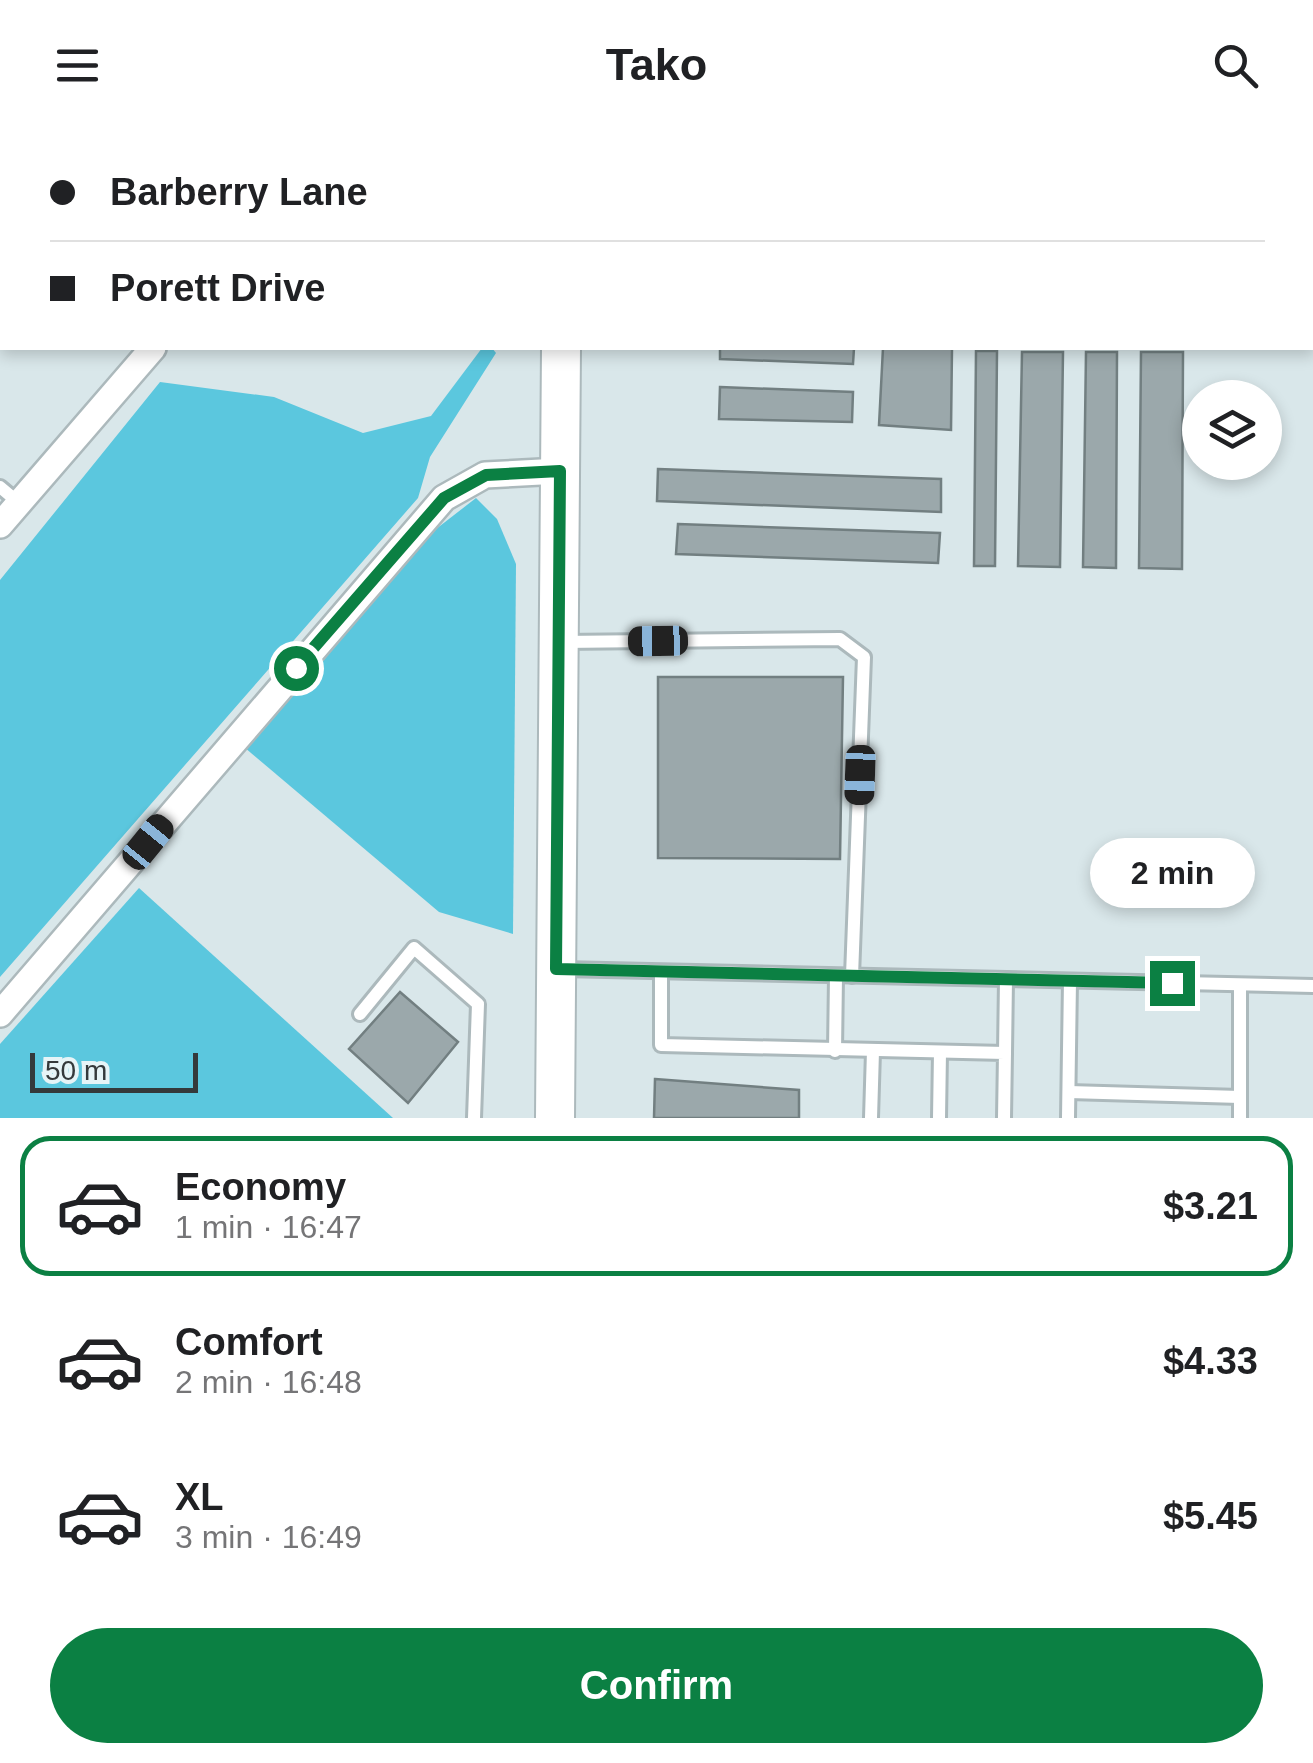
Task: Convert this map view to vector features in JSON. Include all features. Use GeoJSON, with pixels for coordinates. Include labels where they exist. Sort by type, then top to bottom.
{"type":"FeatureCollection","features":[{"type":"Feature","properties":{"kind":"street"},"geometry":{"type":"LineString","coordinates":[[0,526],[10,495],[151,350]]}},
{"type":"Feature","properties":{"kind":"street"},"geometry":{"type":"LineString","coordinates":[[555,1118],[560,350]]}},
{"type":"Feature","properties":{"kind":"street"},"geometry":{"type":"LineString","coordinates":[[0,1014],[444,498],[486,475],[560,471]]}},
{"type":"Feature","properties":{"kind":"lane"},"geometry":{"type":"LineString","coordinates":[[558,642],[840,639],[864,657],[852,976]]}},
{"type":"Feature","properties":{"kind":"lane"},"geometry":{"type":"LineString","coordinates":[[360,1014],[414,948],[478,1004],[474,1118]]}},
{"type":"Feature","properties":{"kind":"lane"},"geometry":{"type":"LineString","coordinates":[[556,969],[1313,986]]}},
{"type":"Feature","properties":{"kind":"lane"},"geometry":{"type":"LineString","coordinates":[[661,972],[661,1045],[1005,1053]]}},
{"type":"Feature","properties":{"kind":"lane"},"geometry":{"type":"LineString","coordinates":[[835,1050],[836,976]]}},
{"type":"Feature","properties":{"kind":"lane"},"geometry":{"type":"LineString","coordinates":[[1004,1118],[1006,980]]}},
{"type":"Feature","properties":{"kind":"lane"},"geometry":{"type":"LineString","coordinates":[[1068,1118],[1070,981]]}},
{"type":"Feature","properties":{"kind":"lane"},"geometry":{"type":"LineString","coordinates":[[1240,985],[1240,1118]]}},
{"type":"Feature","properties":{"kind":"lane"},"geometry":{"type":"LineString","coordinates":[[871,1118],[873,1051]]}},
{"type":"Feature","properties":{"kind":"lane"},"geometry":{"type":"LineString","coordinates":[[938,1118],[940,1052]]}},
{"type":"Feature","properties":{"kind":"lane"},"geometry":{"type":"LineString","coordinates":[[1069,1092],[1240,1097]]}},
{"type":"Feature","properties":{"kind":"shaded area"},"geometry":{"type":"Polygon","coordinates":[[[480,350],[494,350],[496,353],[430,457],[418,498],[0,977],[0,580],[160,382],[274,397],[363,433],[431,416],[480,350]]]}},
{"type":"Feature","properties":{"kind":"shaded area"},"geometry":{"type":"Polygon","coordinates":[[[476,498],[497,519],[516,564],[513,934],[439,912],[244,747],[427,536],[476,498]]]}},
{"type":"Feature","properties":{"kind":"shaded area"},"geometry":{"type":"Polygon","coordinates":[[[139,888],[393,1118],[0,1118],[0,1044],[139,888]]]}},
{"type":"Feature","properties":{"kind":"building"},"geometry":{"type":"Polygon","coordinates":[[[720,350],[854,350],[853,364],[720,359],[720,350]]]}},
{"type":"Feature","properties":{"kind":"building"},"geometry":{"type":"Polygon","coordinates":[[[883,350],[952,350],[951,430],[879,425],[883,350]]]}},
{"type":"Feature","properties":{"kind":"building"},"geometry":{"type":"Polygon","coordinates":[[[976,351],[997,351],[995,566],[974,566],[976,351]]]}},
{"type":"Feature","properties":{"kind":"building"},"geometry":{"type":"Polygon","coordinates":[[[1022,352],[1063,352],[1060,567],[1018,566],[1022,352]]]}},
{"type":"Feature","properties":{"kind":"building"},"geometry":{"type":"Polygon","coordinates":[[[1086,352],[1117,352],[1116,568],[1083,567],[1086,352]]]}},
{"type":"Feature","properties":{"kind":"building"},"geometry":{"type":"Polygon","coordinates":[[[1141,352],[1183,352],[1182,569],[1139,568],[1141,352]]]}},
{"type":"Feature","properties":{"kind":"building"},"geometry":{"type":"Polygon","coordinates":[[[720,387],[853,392],[852,422],[719,419],[720,387]]]}},
{"type":"Feature","properties":{"kind":"building"},"geometry":{"type":"Polygon","coordinates":[[[658,469],[941,479],[941,512],[657,501],[658,469]]]}},
{"type":"Feature","properties":{"kind":"building"},"geometry":{"type":"Polygon","coordinates":[[[678,524],[940,533],[938,563],[676,554],[678,524]]]}},
{"type":"Feature","properties":{"kind":"building"},"geometry":{"type":"Polygon","coordinates":[[[658,677],[843,677],[840,859],[658,858],[658,677]]]}},
{"type":"Feature","properties":{"kind":"building"},"geometry":{"type":"Polygon","coordinates":[[[400,992],[458,1042],[408,1103],[349,1049],[400,992]]]}},
{"type":"Feature","properties":{"kind":"building"},"geometry":{"type":"Polygon","coordinates":[[[655,1079],[799,1090],[799,1118],[654,1118],[655,1079]]]}},
{"type":"Feature","properties":{"kind":"route"},"geometry":{"type":"LineString","coordinates":[[296,668],[444,498],[463,484],[486,475],[560,471],[556,969],[1172,983]]}}]}
